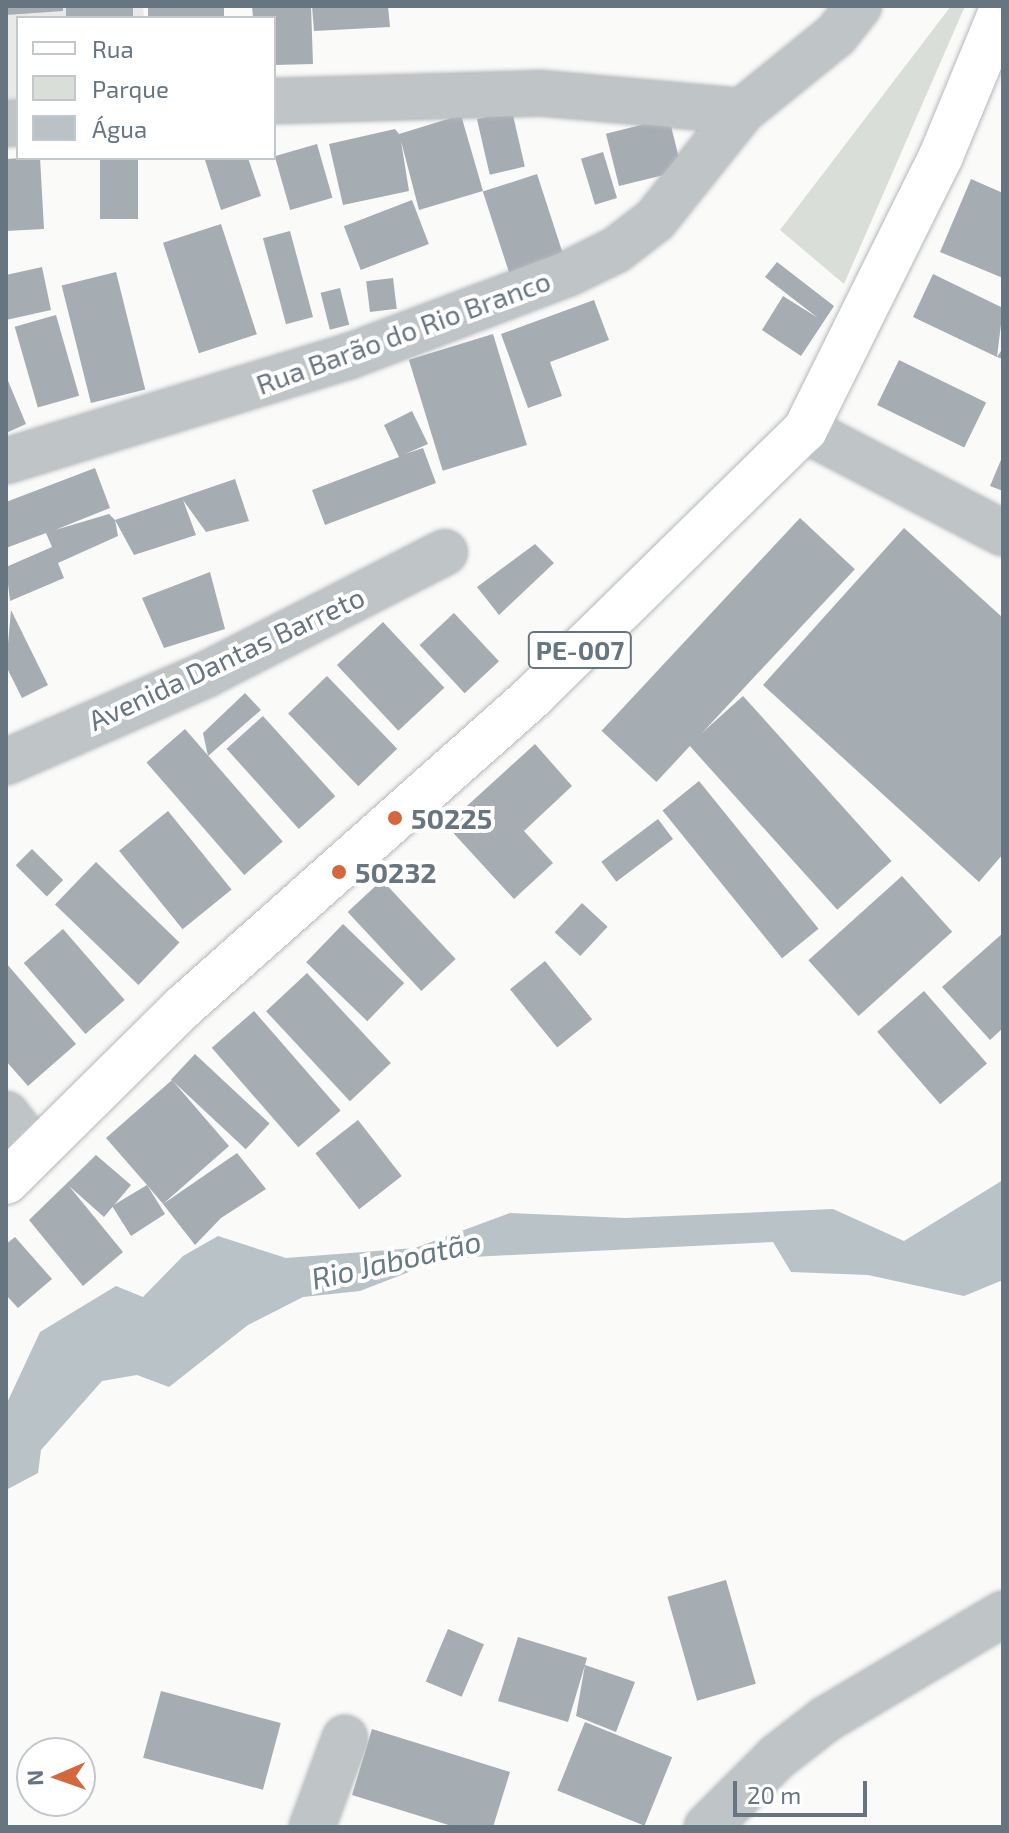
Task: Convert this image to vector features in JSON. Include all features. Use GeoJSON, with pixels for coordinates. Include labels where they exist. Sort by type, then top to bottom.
{"type":"FeatureCollection","features":[{"type":"Feature","properties":{"kind":"main road","name":"PE-007"},"geometry":{"type":"LineString","coordinates":[[21,1168],[183,1007],[535,694],[805,430],[935,170],[1003,6]]}},
{"type":"Feature","properties":{"kind":"street","name":"Rua Barão do Rio Branco"},"geometry":{"type":"LineString","coordinates":[[6,461],[347,357],[569,273],[616,250],[655,220],[742,111],[836,35],[859,6]]}},
{"type":"Feature","properties":{"kind":"street"},"geometry":{"type":"LineString","coordinates":[[276,101],[539,93],[742,111]]}},
{"type":"Feature","properties":{"kind":"street"},"geometry":{"type":"LineString","coordinates":[[805,430],[1003,533]]}},
{"type":"Feature","properties":{"kind":"street","name":"Avenida Dantas Barreto"},"geometry":{"type":"LineString","coordinates":[[6,762],[207,674],[445,552]]}},
{"type":"Feature","properties":{"kind":"street"},"geometry":{"type":"LineString","coordinates":[[6,1114],[21,1168]]}},
{"type":"Feature","properties":{"kind":"street"},"geometry":{"type":"LineString","coordinates":[[707,1827],[777,1757],[826,1719],[1003,1614]]}},
{"type":"Feature","properties":{"kind":"street"},"geometry":{"type":"LineString","coordinates":[[312,1827],[345,1738]]}},
{"type":"Feature","properties":{"kind":"shaded area"},"geometry":{"type":"Polygon","coordinates":[[[6,6],[143,6],[144,16],[16,16],[16,113],[6,113],[6,6]]]}},
{"type":"Feature","properties":{"kind":"green space"},"geometry":{"type":"Polygon","coordinates":[[[951,6],[965,6],[844,284],[780,230],[951,6]]]}},
{"type":"Feature","properties":{"kind":"water","name":"Rio Jaboatão"},"geometry":{"type":"Polygon","coordinates":[[[1003,1180],[1003,1280],[964,1296],[868,1275],[791,1272],[773,1242],[472,1257],[427,1265],[360,1291],[303,1297],[248,1325],[169,1387],[137,1375],[102,1381],[41,1450],[38,1473],[6,1490],[6,1405],[40,1332],[116,1286],[143,1297],[183,1256],[218,1236],[286,1258],[415,1248],[510,1213],[625,1218],[833,1209],[904,1241],[1003,1180]]]}},
{"type":"Feature","properties":{"kind":"building"},"geometry":{"type":"Polygon","coordinates":[[[6,6],[63,6],[63,11],[6,15],[6,6]]]}},
{"type":"Feature","properties":{"kind":"building"},"geometry":{"type":"Polygon","coordinates":[[[66,6],[133,6],[133,16],[66,16],[66,6]]]}},
{"type":"Feature","properties":{"kind":"building"},"geometry":{"type":"Polygon","coordinates":[[[148,6],[224,6],[224,16],[148,16],[148,6]]]}},
{"type":"Feature","properties":{"kind":"building"},"geometry":{"type":"Polygon","coordinates":[[[252,6],[311,6],[313,64],[276,65],[276,16],[253,16],[252,6]]]}},
{"type":"Feature","properties":{"kind":"building"},"geometry":{"type":"Polygon","coordinates":[[[312,6],[388,6],[390,27],[314,31],[312,6]]]}},
{"type":"Feature","properties":{"kind":"building"},"geometry":{"type":"Polygon","coordinates":[[[512,111],[525,167],[490,175],[477,119],[512,111]]]}},
{"type":"Feature","properties":{"kind":"building"},"geometry":{"type":"Polygon","coordinates":[[[461,115],[483,191],[419,210],[401,141],[409,191],[343,205],[329,144],[395,129],[399,134],[461,115]]]}},
{"type":"Feature","properties":{"kind":"building"},"geometry":{"type":"Polygon","coordinates":[[[669,118],[682,170],[619,186],[606,134],[669,118]]]}},
{"type":"Feature","properties":{"kind":"building"},"geometry":{"type":"Polygon","coordinates":[[[317,144],[332,198],[290,210],[276,156],[317,144]]]}},
{"type":"Feature","properties":{"kind":"building"},"geometry":{"type":"Polygon","coordinates":[[[603,152],[617,198],[595,205],[581,159],[603,152]]]}},
{"type":"Feature","properties":{"kind":"building"},"geometry":{"type":"Polygon","coordinates":[[[6,159],[40,160],[44,229],[6,231],[6,159]]]}},
{"type":"Feature","properties":{"kind":"building"},"geometry":{"type":"Polygon","coordinates":[[[100,160],[138,160],[138,219],[100,219],[100,160]]]}},
{"type":"Feature","properties":{"kind":"building"},"geometry":{"type":"Polygon","coordinates":[[[205,160],[249,160],[261,196],[221,210],[205,160]]]}},
{"type":"Feature","properties":{"kind":"building"},"geometry":{"type":"Polygon","coordinates":[[[537,174],[564,258],[510,275],[483,192],[537,174]]]}},
{"type":"Feature","properties":{"kind":"building"},"geometry":{"type":"Polygon","coordinates":[[[971,179],[1003,193],[1003,278],[940,252],[971,179]]]}},
{"type":"Feature","properties":{"kind":"building"},"geometry":{"type":"Polygon","coordinates":[[[412,200],[429,244],[361,270],[344,226],[412,200]]]}},
{"type":"Feature","properties":{"kind":"building"},"geometry":{"type":"Polygon","coordinates":[[[221,224],[257,334],[199,353],[163,243],[221,224]]]}},
{"type":"Feature","properties":{"kind":"building"},"geometry":{"type":"Polygon","coordinates":[[[290,231],[313,317],[286,324],[263,238],[290,231]]]}},
{"type":"Feature","properties":{"kind":"building"},"geometry":{"type":"Polygon","coordinates":[[[777,262],[834,306],[801,356],[762,330],[783,296],[818,318],[765,277],[777,262]]]}},
{"type":"Feature","properties":{"kind":"building"},"geometry":{"type":"Polygon","coordinates":[[[42,267],[51,310],[6,320],[6,275],[42,267]]]}},
{"type":"Feature","properties":{"kind":"building"},"geometry":{"type":"Polygon","coordinates":[[[116,272],[145,389],[91,403],[62,286],[116,272]]]}},
{"type":"Feature","properties":{"kind":"building"},"geometry":{"type":"Polygon","coordinates":[[[933,274],[1003,308],[997,357],[913,317],[933,274]]]}},
{"type":"Feature","properties":{"kind":"building"},"geometry":{"type":"Polygon","coordinates":[[[393,278],[397,309],[370,312],[366,281],[393,278]]]}},
{"type":"Feature","properties":{"kind":"building"},"geometry":{"type":"Polygon","coordinates":[[[340,288],[349,325],[330,330],[321,293],[340,288]]]}},
{"type":"Feature","properties":{"kind":"building"},"geometry":{"type":"Polygon","coordinates":[[[594,300],[609,340],[550,362],[562,396],[528,408],[501,334],[594,300]]]}},
{"type":"Feature","properties":{"kind":"building"},"geometry":{"type":"Polygon","coordinates":[[[56,315],[79,396],[38,408],[15,327],[56,315]]]}},
{"type":"Feature","properties":{"kind":"building"},"geometry":{"type":"Polygon","coordinates":[[[493,334],[527,445],[443,471],[409,360],[493,334]]]}},
{"type":"Feature","properties":{"kind":"building"},"geometry":{"type":"Polygon","coordinates":[[[899,360],[986,403],[964,447],[877,405],[899,360]]]}},
{"type":"Feature","properties":{"kind":"building"},"geometry":{"type":"Polygon","coordinates":[[[6,376],[26,424],[6,433],[6,376]]]}},
{"type":"Feature","properties":{"kind":"building"},"geometry":{"type":"Polygon","coordinates":[[[412,411],[428,444],[405,454],[423,448],[436,483],[325,525],[312,490],[399,457],[384,425],[412,411]]]}},
{"type":"Feature","properties":{"kind":"building"},"geometry":{"type":"Polygon","coordinates":[[[1003,455],[1003,491],[990,486],[1003,455]]]}},
{"type":"Feature","properties":{"kind":"building"},"geometry":{"type":"Polygon","coordinates":[[[95,468],[110,508],[55,530],[109,514],[115,520],[118,536],[58,563],[64,578],[10,601],[6,567],[52,547],[46,533],[6,548],[6,502],[95,468]]]}},
{"type":"Feature","properties":{"kind":"building"},"geometry":{"type":"Polygon","coordinates":[[[235,479],[249,521],[206,532],[183,500],[196,535],[134,555],[115,520],[235,479]]]}},
{"type":"Feature","properties":{"kind":"building"},"geometry":{"type":"Polygon","coordinates":[[[800,518],[855,569],[656,782],[602,731],[800,518]]]}},
{"type":"Feature","properties":{"kind":"building"},"geometry":{"type":"Polygon","coordinates":[[[904,528],[1003,618],[1003,854],[979,882],[763,685],[904,528]]]}},
{"type":"Feature","properties":{"kind":"building"},"geometry":{"type":"Polygon","coordinates":[[[535,544],[554,563],[499,615],[477,587],[535,544]]]}},
{"type":"Feature","properties":{"kind":"building"},"geometry":{"type":"Polygon","coordinates":[[[210,572],[225,629],[164,648],[142,598],[210,572]]]}},
{"type":"Feature","properties":{"kind":"building"},"geometry":{"type":"Polygon","coordinates":[[[11,610],[48,685],[22,698],[6,666],[11,610]]]}},
{"type":"Feature","properties":{"kind":"building"},"geometry":{"type":"Polygon","coordinates":[[[454,613],[499,661],[465,693],[420,645],[454,613]]]}},
{"type":"Feature","properties":{"kind":"building"},"geometry":{"type":"Polygon","coordinates":[[[383,622],[444,688],[398,731],[337,665],[383,622]]]}},
{"type":"Feature","properties":{"kind":"building"},"geometry":{"type":"Polygon","coordinates":[[[327,676],[397,749],[358,786],[288,714],[327,676]]]}},
{"type":"Feature","properties":{"kind":"building"},"geometry":{"type":"Polygon","coordinates":[[[245,693],[261,710],[208,756],[203,733],[245,693]]]}},
{"type":"Feature","properties":{"kind":"building"},"geometry":{"type":"Polygon","coordinates":[[[743,696],[892,861],[837,910],[689,745],[743,696]]]}},
{"type":"Feature","properties":{"kind":"building"},"geometry":{"type":"Polygon","coordinates":[[[263,716],[335,796],[299,829],[227,749],[263,716]]]}},
{"type":"Feature","properties":{"kind":"building"},"geometry":{"type":"Polygon","coordinates":[[[185,729],[283,841],[244,875],[147,762],[185,729]]]}},
{"type":"Feature","properties":{"kind":"building"},"geometry":{"type":"Polygon","coordinates":[[[535,744],[572,786],[524,831],[553,863],[514,899],[446,825],[535,744]]]}},
{"type":"Feature","properties":{"kind":"building"},"geometry":{"type":"Polygon","coordinates":[[[699,781],[819,929],[782,958],[662,811],[699,781]]]}},
{"type":"Feature","properties":{"kind":"building"},"geometry":{"type":"Polygon","coordinates":[[[168,811],[232,889],[183,929],[119,851],[168,811]]]}},
{"type":"Feature","properties":{"kind":"building"},"geometry":{"type":"Polygon","coordinates":[[[658,819],[673,839],[616,882],[601,862],[658,819]]]}},
{"type":"Feature","properties":{"kind":"building"},"geometry":{"type":"Polygon","coordinates":[[[32,849],[63,880],[47,896],[16,865],[32,849]]]}},
{"type":"Feature","properties":{"kind":"building"},"geometry":{"type":"Polygon","coordinates":[[[96,862],[179,943],[138,985],[55,904],[96,862]]]}},
{"type":"Feature","properties":{"kind":"building"},"geometry":{"type":"Polygon","coordinates":[[[902,876],[952,932],[859,1016],[808,960],[902,876]]]}},
{"type":"Feature","properties":{"kind":"building"},"geometry":{"type":"Polygon","coordinates":[[[382,880],[456,959],[421,991],[348,912],[382,880]]]}},
{"type":"Feature","properties":{"kind":"building"},"geometry":{"type":"Polygon","coordinates":[[[582,903],[608,927],[580,956],[555,932],[582,903]]]}},
{"type":"Feature","properties":{"kind":"building"},"geometry":{"type":"Polygon","coordinates":[[[343,924],[404,983],[367,1021],[306,962],[343,924]]]}},
{"type":"Feature","properties":{"kind":"building"},"geometry":{"type":"Polygon","coordinates":[[[63,929],[125,1000],[85,1034],[24,963],[63,929]]]}},
{"type":"Feature","properties":{"kind":"building"},"geometry":{"type":"Polygon","coordinates":[[[1003,933],[1003,1028],[990,1040],[942,987],[1003,933]]]}},
{"type":"Feature","properties":{"kind":"building"},"geometry":{"type":"Polygon","coordinates":[[[545,961],[592,1019],[557,1048],[510,989],[545,961]]]}},
{"type":"Feature","properties":{"kind":"building"},"geometry":{"type":"Polygon","coordinates":[[[6,963],[76,1044],[28,1086],[6,1061],[6,963]]]}},
{"type":"Feature","properties":{"kind":"building"},"geometry":{"type":"Polygon","coordinates":[[[307,973],[391,1063],[350,1101],[266,1011],[307,973]]]}},
{"type":"Feature","properties":{"kind":"building"},"geometry":{"type":"Polygon","coordinates":[[[924,991],[987,1063],[940,1104],[877,1032],[924,991]]]}},
{"type":"Feature","properties":{"kind":"building"},"geometry":{"type":"Polygon","coordinates":[[[254,1011],[341,1111],[298,1147],[212,1048],[254,1011]]]}},
{"type":"Feature","properties":{"kind":"building"},"geometry":{"type":"Polygon","coordinates":[[[195,1054],[270,1124],[246,1149],[171,1080],[195,1054]]]}},
{"type":"Feature","properties":{"kind":"building"},"geometry":{"type":"Polygon","coordinates":[[[172,1080],[229,1146],[163,1204],[106,1138],[172,1080]]]}},
{"type":"Feature","properties":{"kind":"building"},"geometry":{"type":"Polygon","coordinates":[[[358,1120],[402,1176],[359,1209],[315,1153],[358,1120]]]}},
{"type":"Feature","properties":{"kind":"building"},"geometry":{"type":"Polygon","coordinates":[[[237,1153],[266,1189],[221,1218],[195,1245],[163,1204],[237,1153]]]}},
{"type":"Feature","properties":{"kind":"building"},"geometry":{"type":"Polygon","coordinates":[[[96,1155],[131,1185],[104,1217],[69,1186],[123,1252],[83,1286],[29,1220],[96,1155]]]}},
{"type":"Feature","properties":{"kind":"building"},"geometry":{"type":"Polygon","coordinates":[[[147,1185],[165,1214],[131,1236],[112,1206],[147,1185]]]}},
{"type":"Feature","properties":{"kind":"building"},"geometry":{"type":"Polygon","coordinates":[[[15,1237],[52,1279],[18,1308],[6,1295],[6,1244],[15,1237]]]}},
{"type":"Feature","properties":{"kind":"building"},"geometry":{"type":"Polygon","coordinates":[[[726,1580],[756,1684],[697,1701],[667,1597],[726,1580]]]}},
{"type":"Feature","properties":{"kind":"building"},"geometry":{"type":"Polygon","coordinates":[[[448,1629],[484,1644],[462,1697],[426,1681],[448,1629]]]}},
{"type":"Feature","properties":{"kind":"building"},"geometry":{"type":"Polygon","coordinates":[[[518,1637],[587,1658],[568,1722],[498,1701],[518,1637]]]}},
{"type":"Feature","properties":{"kind":"building"},"geometry":{"type":"Polygon","coordinates":[[[585,1665],[635,1682],[616,1732],[576,1716],[585,1665]]]}},
{"type":"Feature","properties":{"kind":"building"},"geometry":{"type":"Polygon","coordinates":[[[161,1691],[281,1723],[263,1790],[143,1758],[161,1691]]]}},
{"type":"Feature","properties":{"kind":"building"},"geometry":{"type":"Polygon","coordinates":[[[585,1722],[672,1757],[644,1826],[557,1791],[585,1722]]]}},
{"type":"Feature","properties":{"kind":"building"},"geometry":{"type":"Polygon","coordinates":[[[372,1729],[510,1772],[493,1827],[455,1827],[352,1795],[372,1729]]]}},
{"type":"Feature","properties":{"kind":"place","name":"50225"},"geometry":{"type":"Point","coordinates":[395,818]}},
{"type":"Feature","properties":{"kind":"place","name":"50232"},"geometry":{"type":"Point","coordinates":[339,872]}}]}
